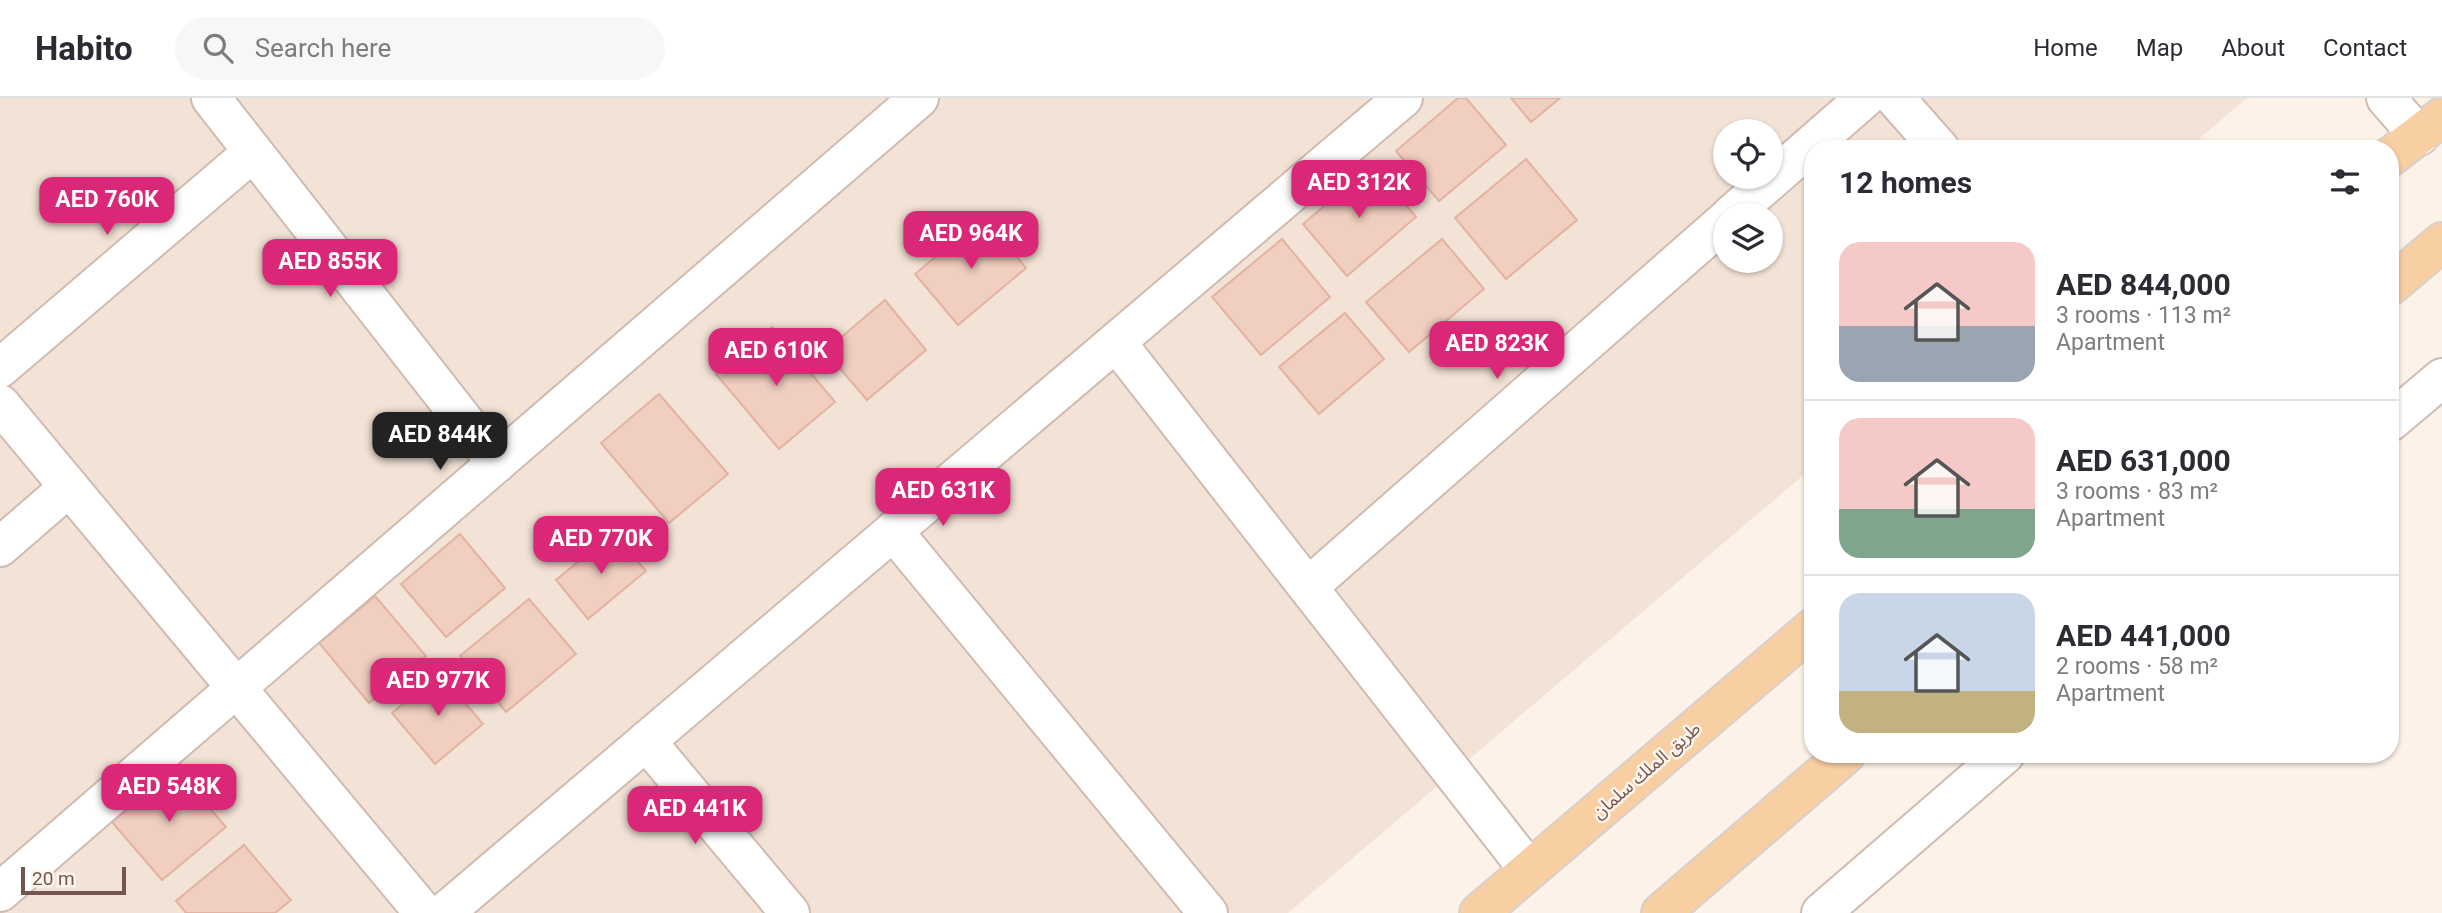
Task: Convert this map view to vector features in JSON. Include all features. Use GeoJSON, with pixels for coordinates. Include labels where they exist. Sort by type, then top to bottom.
{"type":"FeatureCollection","features":[{"type":"Feature","properties":{"kind":"main road"},"geometry":{"type":"LineString","coordinates":[[2399,278],[2442,242]]}},
{"type":"Feature","properties":{"kind":"main road","name":"طريق الملك سلمان"},"geometry":{"type":"LineString","coordinates":[[1479,913],[1804,636]]}},
{"type":"Feature","properties":{"kind":"main road"},"geometry":{"type":"LineString","coordinates":[[1661,913],[1836,763]]}},
{"type":"Feature","properties":{"kind":"street"},"geometry":{"type":"LineString","coordinates":[[211,98],[497,463]]}},
{"type":"Feature","properties":{"kind":"street"},"geometry":{"type":"LineString","coordinates":[[0,892],[919,98]]}},
{"type":"Feature","properties":{"kind":"street"},"geometry":{"type":"LineString","coordinates":[[1817,140],[1865,98]]}},
{"type":"Feature","properties":{"kind":"street"},"geometry":{"type":"LineString","coordinates":[[1895,98],[1932,140]]}},
{"type":"Feature","properties":{"kind":"street"},"geometry":{"type":"LineString","coordinates":[[2386,98],[2417,137]]}},
{"type":"Feature","properties":{"kind":"street"},"geometry":{"type":"LineString","coordinates":[[444,913],[1399,99]]}},
{"type":"Feature","properties":{"kind":"street"},"geometry":{"type":"LineString","coordinates":[[1745,203],[1804,151]]}},
{"type":"Feature","properties":{"kind":"street"},"geometry":{"type":"LineString","coordinates":[[0,368],[253,152]]}},
{"type":"Feature","properties":{"kind":"street"},"geometry":{"type":"LineString","coordinates":[[1308,587],[1713,231]]}},
{"type":"Feature","properties":{"kind":"street"},"geometry":{"type":"LineString","coordinates":[[1116,342],[1529,870]]}},
{"type":"Feature","properties":{"kind":"street"},"geometry":{"type":"LineString","coordinates":[[2399,414],[2442,378]]}},
{"type":"Feature","properties":{"kind":"street"},"geometry":{"type":"LineString","coordinates":[[0,404],[424,913]]}},
{"type":"Feature","properties":{"kind":"street"},"geometry":{"type":"LineString","coordinates":[[0,547],[69,487]]}},
{"type":"Feature","properties":{"kind":"street"},"geometry":{"type":"LineString","coordinates":[[893,531],[1208,913]]}},
{"type":"Feature","properties":{"kind":"street"},"geometry":{"type":"LineString","coordinates":[[646,741],[790,913]]}},
{"type":"Feature","properties":{"kind":"street"},"geometry":{"type":"LineString","coordinates":[[1821,913],[1995,763]]}},
{"type":"Feature","properties":{"kind":"shaded area"},"geometry":{"type":"Polygon","coordinates":[[[0,98],[2247,98],[2198,140],[1804,140],[1804,475],[1288,913],[0,913],[0,98]]]}},
{"type":"Feature","properties":{"kind":"building"},"geometry":{"type":"Polygon","coordinates":[[[1458,98],[1466,98],[1506,145],[1439,201],[1396,151],[1458,98]]]}},
{"type":"Feature","properties":{"kind":"building"},"geometry":{"type":"Polygon","coordinates":[[[1511,98],[1560,98],[1531,122],[1511,98]]]}},
{"type":"Feature","properties":{"kind":"building"},"geometry":{"type":"Polygon","coordinates":[[[1526,159],[1577,220],[1506,279],[1455,218],[1526,159]]]}},
{"type":"Feature","properties":{"kind":"building"},"geometry":{"type":"Polygon","coordinates":[[[1372,165],[1416,217],[1347,276],[1303,224],[1372,165]]]}},
{"type":"Feature","properties":{"kind":"building"},"geometry":{"type":"Polygon","coordinates":[[[984,216],[1026,268],[958,325],[915,274],[984,216]]]}},
{"type":"Feature","properties":{"kind":"building"},"geometry":{"type":"Polygon","coordinates":[[[1282,239],[1330,297],[1261,355],[1212,297],[1282,239]]]}},
{"type":"Feature","properties":{"kind":"building"},"geometry":{"type":"Polygon","coordinates":[[[1442,239],[1484,289],[1409,352],[1366,302],[1442,239]]]}},
{"type":"Feature","properties":{"kind":"building"},"geometry":{"type":"Polygon","coordinates":[[[885,300],[926,350],[867,400],[825,351],[885,300]]]}},
{"type":"Feature","properties":{"kind":"building"},"geometry":{"type":"Polygon","coordinates":[[[1345,313],[1384,359],[1319,414],[1279,367],[1345,313]]]}},
{"type":"Feature","properties":{"kind":"building"},"geometry":{"type":"Polygon","coordinates":[[[772,327],[835,402],[779,449],[716,374],[772,327]]]}},
{"type":"Feature","properties":{"kind":"building"},"geometry":{"type":"Polygon","coordinates":[[[659,394],[728,474],[669,523],[601,443],[659,394]]]}},
{"type":"Feature","properties":{"kind":"building"},"geometry":{"type":"Polygon","coordinates":[[[613,533],[646,571],[588,619],[556,580],[613,533]]]}},
{"type":"Feature","properties":{"kind":"building"},"geometry":{"type":"Polygon","coordinates":[[[460,534],[505,588],[446,637],[401,584],[460,534]]]}},
{"type":"Feature","properties":{"kind":"building"},"geometry":{"type":"Polygon","coordinates":[[[375,596],[426,656],[369,703],[319,643],[375,596]]]}},
{"type":"Feature","properties":{"kind":"building"},"geometry":{"type":"Polygon","coordinates":[[[529,599],[576,654],[506,712],[460,656],[529,599]]]}},
{"type":"Feature","properties":{"kind":"building"},"geometry":{"type":"Polygon","coordinates":[[[440,673],[483,724],[435,764],[392,713],[440,673]]]}},
{"type":"Feature","properties":{"kind":"building"},"geometry":{"type":"Polygon","coordinates":[[[176,769],[226,827],[162,880],[112,822],[176,769]]]}},
{"type":"Feature","properties":{"kind":"building"},"geometry":{"type":"Polygon","coordinates":[[[244,845],[291,900],[275,913],[186,913],[176,901],[244,845]]]}}]}
